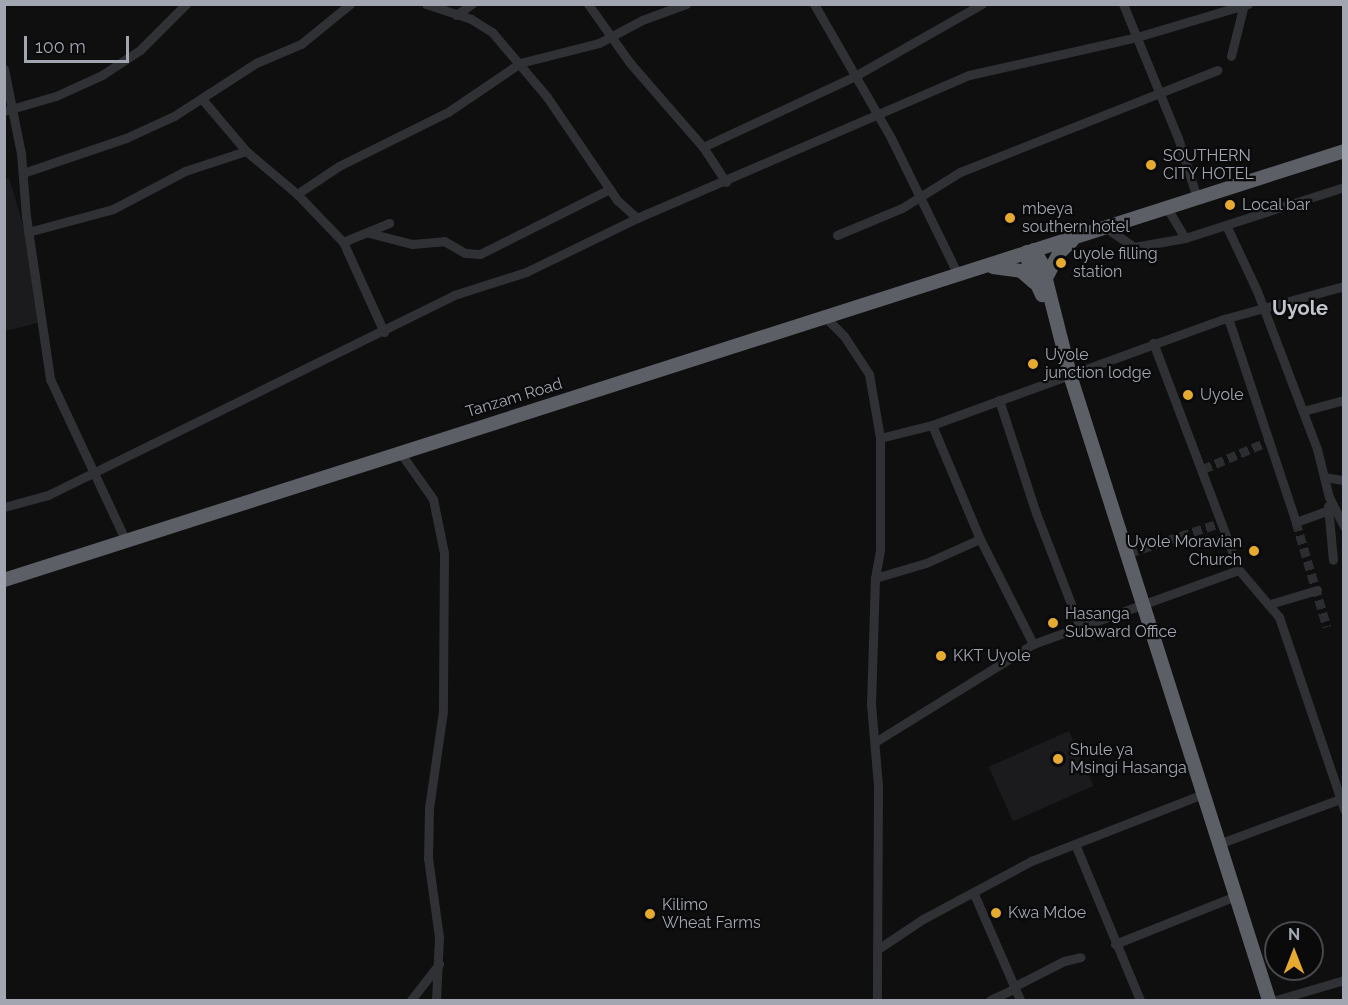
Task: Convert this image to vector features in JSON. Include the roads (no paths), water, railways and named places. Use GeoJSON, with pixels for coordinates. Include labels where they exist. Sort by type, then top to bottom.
{"type":"FeatureCollection","features":[{"type":"Feature","properties":{"kind":"highway","name":"Tanzam Road"},"geometry":{"type":"LineString","coordinates":[[4,580],[399,451],[1076,238],[1344,151]]}},
{"type":"Feature","properties":{"kind":"highway"},"geometry":{"type":"LineString","coordinates":[[1042,283],[1060,252],[1076,238]]}},
{"type":"Feature","properties":{"kind":"highway"},"geometry":{"type":"LineString","coordinates":[[1030,251],[1238,895],[1269,1000]]}},
{"type":"Feature","properties":{"kind":"highway"},"geometry":{"type":"LineString","coordinates":[[984,266],[1021,271],[1042,283]]}},
{"type":"Feature","properties":{"kind":"street"},"geometry":{"type":"LineString","coordinates":[[9,110],[56,96],[102,75],[140,50],[186,4]]}},
{"type":"Feature","properties":{"kind":"street"},"geometry":{"type":"LineString","coordinates":[[426,4],[483,25],[520,63],[610,189],[637,218]]}},
{"type":"Feature","properties":{"kind":"street"},"geometry":{"type":"LineString","coordinates":[[456,15],[472,4]]}},
{"type":"Feature","properties":{"kind":"street"},"geometry":{"type":"LineString","coordinates":[[588,4],[612,37],[703,147],[726,182]]}},
{"type":"Feature","properties":{"kind":"street"},"geometry":{"type":"LineString","coordinates":[[297,194],[339,166],[456,107],[520,63],[612,37],[642,20],[686,4]]}},
{"type":"Feature","properties":{"kind":"street"},"geometry":{"type":"LineString","coordinates":[[814,4],[879,117],[958,275]]}},
{"type":"Feature","properties":{"kind":"street"},"geometry":{"type":"LineString","coordinates":[[703,147],[855,76],[982,4]]}},
{"type":"Feature","properties":{"kind":"street"},"geometry":{"type":"LineString","coordinates":[[1123,4],[1161,93],[1197,198]]}},
{"type":"Feature","properties":{"kind":"street"},"geometry":{"type":"LineString","coordinates":[[23,173],[126,138],[202,99],[256,63],[301,44],[350,5]]}},
{"type":"Feature","properties":{"kind":"street"},"geometry":{"type":"LineString","coordinates":[[4,507],[36,501],[384,332],[447,299],[526,272],[637,218],[879,117],[969,75],[1137,37],[1245,5]]}},
{"type":"Feature","properties":{"kind":"street"},"geometry":{"type":"LineString","coordinates":[[1231,56],[1245,5]]}},
{"type":"Feature","properties":{"kind":"street"},"geometry":{"type":"LineString","coordinates":[[4,69],[9,110],[23,173],[28,232],[50,379],[126,541]]}},
{"type":"Feature","properties":{"kind":"street"},"geometry":{"type":"LineString","coordinates":[[837,235],[920,198],[960,172],[1218,70]]}},
{"type":"Feature","properties":{"kind":"street"},"geometry":{"type":"LineString","coordinates":[[202,99],[246,151],[297,194],[343,242],[384,332]]}},
{"type":"Feature","properties":{"kind":"street"},"geometry":{"type":"LineString","coordinates":[[28,232],[112,208],[185,171],[246,151]]}},
{"type":"Feature","properties":{"kind":"street"},"geometry":{"type":"LineString","coordinates":[[1106,228],[1134,248],[1185,238],[1344,188]]}},
{"type":"Feature","properties":{"kind":"street"},"geometry":{"type":"LineString","coordinates":[[369,232],[412,244],[444,241],[465,253],[480,254],[610,189]]}},
{"type":"Feature","properties":{"kind":"street"},"geometry":{"type":"LineString","coordinates":[[1167,207],[1185,238]]}},
{"type":"Feature","properties":{"kind":"street"},"geometry":{"type":"LineString","coordinates":[[343,242],[389,223]]}},
{"type":"Feature","properties":{"kind":"street"},"geometry":{"type":"LineString","coordinates":[[1226,225],[1264,309],[1303,411],[1329,497],[1344,527]]}},
{"type":"Feature","properties":{"kind":"street"},"geometry":{"type":"LineString","coordinates":[[880,438],[932,425],[1153,343],[1228,318],[1344,286]]}},
{"type":"Feature","properties":{"kind":"street"},"geometry":{"type":"LineString","coordinates":[[824,316],[844,336],[869,374],[880,438],[880,550],[875,578],[871,704],[875,742],[877,1000]]}},
{"type":"Feature","properties":{"kind":"street"},"geometry":{"type":"LineString","coordinates":[[1228,318],[1296,522],[1327,511]]}},
{"type":"Feature","properties":{"kind":"street"},"geometry":{"type":"LineString","coordinates":[[1153,343],[1239,570],[1270,604],[1287,638],[1340,788],[1340,799],[1344,810]]}},
{"type":"Feature","properties":{"kind":"street"},"geometry":{"type":"LineString","coordinates":[[999,400],[1036,513],[1080,627]]}},
{"type":"Feature","properties":{"kind":"street"},"geometry":{"type":"LineString","coordinates":[[1303,411],[1344,400]]}},
{"type":"Feature","properties":{"kind":"street"},"geometry":{"type":"LineString","coordinates":[[932,425],[980,539],[1033,645]]}},
{"type":"Feature","properties":{"kind":"street"},"geometry":{"type":"LineString","coordinates":[[399,451],[433,500],[444,553],[443,711],[429,808],[428,858],[440,937],[436,1000]]}},
{"type":"Feature","properties":{"kind":"street"},"geometry":{"type":"LineString","coordinates":[[1324,477],[1344,480]]}},
{"type":"Feature","properties":{"kind":"street"},"geometry":{"type":"LineString","coordinates":[[1329,497],[1327,511],[1333,560]]}},
{"type":"Feature","properties":{"kind":"street"},"geometry":{"type":"LineString","coordinates":[[875,578],[926,563],[980,539]]}},
{"type":"Feature","properties":{"kind":"street"},"geometry":{"type":"LineString","coordinates":[[875,742],[1033,645],[1239,570]]}},
{"type":"Feature","properties":{"kind":"street"},"geometry":{"type":"LineString","coordinates":[[1270,604],[1317,590]]}},
{"type":"Feature","properties":{"kind":"street"},"geometry":{"type":"LineString","coordinates":[[878,949],[922,919],[974,894],[1031,861],[1205,793]]}},
{"type":"Feature","properties":{"kind":"street"},"geometry":{"type":"LineString","coordinates":[[1221,843],[1340,799]]}},
{"type":"Feature","properties":{"kind":"street"},"geometry":{"type":"LineString","coordinates":[[1075,844],[1140,1000]]}},
{"type":"Feature","properties":{"kind":"street"},"geometry":{"type":"LineString","coordinates":[[974,894],[1020,1000]]}},
{"type":"Feature","properties":{"kind":"street"},"geometry":{"type":"LineString","coordinates":[[1115,944],[1238,895]]}},
{"type":"Feature","properties":{"kind":"street"},"geometry":{"type":"LineString","coordinates":[[990,1000],[1064,961],[1081,957]]}},
{"type":"Feature","properties":{"kind":"street"},"geometry":{"type":"LineString","coordinates":[[411,1000],[439,964]]}},
{"type":"Feature","properties":{"kind":"street"},"geometry":{"type":"LineString","coordinates":[[1276,1000],[1344,980]]}},
{"type":"Feature","properties":{"kind":"tunnel"},"geometry":{"type":"LineString","coordinates":[[1203,469],[1267,442]]}},
{"type":"Feature","properties":{"kind":"tunnel"},"geometry":{"type":"LineString","coordinates":[[1129,553],[1223,522]]}},
{"type":"Feature","properties":{"kind":"tunnel"},"geometry":{"type":"LineString","coordinates":[[1296,522],[1327,627]]}},
{"type":"Feature","properties":{"kind":"place","name":"SOUTHERN CITY HOTEL"},"geometry":{"type":"Point","coordinates":[1151,165]}},
{"type":"Feature","properties":{"kind":"place","name":"Local bar"},"geometry":{"type":"Point","coordinates":[1230,205]}},
{"type":"Feature","properties":{"kind":"place","name":"mbeya southern hotel"},"geometry":{"type":"Point","coordinates":[1010,218]}},
{"type":"Feature","properties":{"kind":"place","name":"uyole filling station"},"geometry":{"type":"Point","coordinates":[1061,263]}},
{"type":"Feature","properties":{"kind":"place","name":"Uyole junction lodge"},"geometry":{"type":"Point","coordinates":[1033,364]}},
{"type":"Feature","properties":{"kind":"place","name":"Uyole"},"geometry":{"type":"Point","coordinates":[1188,395]}},
{"type":"Feature","properties":{"kind":"place","name":"Uyole Moravian Church"},"geometry":{"type":"Point","coordinates":[1254,551]}},
{"type":"Feature","properties":{"kind":"place","name":"Hasanga Subward Office"},"geometry":{"type":"Point","coordinates":[1053,623]}},
{"type":"Feature","properties":{"kind":"place","name":"KKT Uyole"},"geometry":{"type":"Point","coordinates":[941,656]}},
{"type":"Feature","properties":{"kind":"place","name":"Shule ya Msingi Hasanga"},"geometry":{"type":"Point","coordinates":[1058,759]}},
{"type":"Feature","properties":{"kind":"place","name":"Kwa Mdoe"},"geometry":{"type":"Point","coordinates":[996,913]}},
{"type":"Feature","properties":{"kind":"place","name":"Kilimo Wheat Farms"},"geometry":{"type":"Point","coordinates":[650,914]}},
{"type":"Feature","properties":{"kind":"district","name":"Uyole"},"geometry":{"type":"Point","coordinates":[1300,308]}}]}
